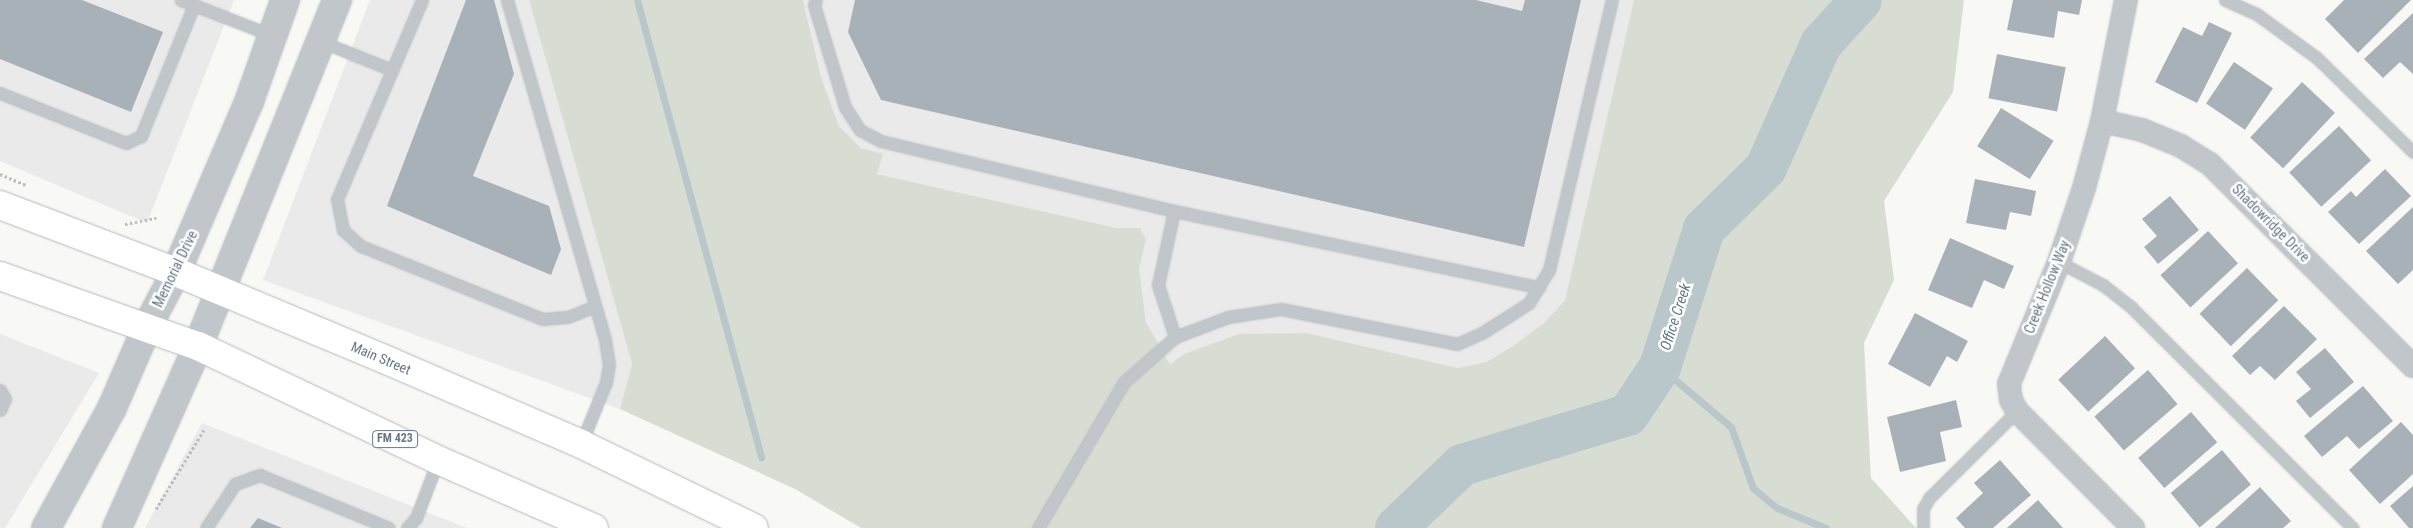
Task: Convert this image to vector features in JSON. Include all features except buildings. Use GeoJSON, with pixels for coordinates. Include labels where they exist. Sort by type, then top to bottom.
{"type":"FeatureCollection","features":[{"type":"Feature","properties":{"kind":"main road","name":"Main Street"},"geometry":{"type":"LineString","coordinates":[[0,206],[176,272],[581,444],[754,528]]}},
{"type":"Feature","properties":{"kind":"main road","name":"FM 423"},"geometry":{"type":"LineString","coordinates":[[0,276],[198,346],[438,460],[594,528]]}},
{"type":"Feature","properties":{"kind":"street","name":"Memorial Drive"},"geometry":{"type":"LineString","coordinates":[[46,528],[108,417],[147,327],[176,272],[250,99],[271,35],[285,0]]}},
{"type":"Feature","properties":{"kind":"street"},"geometry":{"type":"LineString","coordinates":[[116,528],[198,346],[337,0]]}},
{"type":"Feature","properties":{"kind":"street","name":"Creek Hollow Way"},"geometry":{"type":"LineString","coordinates":[[2126,0],[2102,121],[2084,188],[2059,262],[2009,384],[2011,400],[2017,411],[2133,528]]}},
{"type":"Feature","properties":{"kind":"street","name":"Shadowridge Drive"},"geometry":{"type":"LineString","coordinates":[[2102,121],[2142,130],[2181,146],[2210,164],[2413,366]]}},
{"type":"Feature","properties":{"kind":"lane"},"geometry":{"type":"LineString","coordinates":[[181,0],[194,7],[271,35]]}},
{"type":"Feature","properties":{"kind":"lane"},"geometry":{"type":"LineString","coordinates":[[422,0],[337,199],[343,230],[362,246],[543,319],[568,317],[593,307]]}},
{"type":"Feature","properties":{"kind":"lane"},"geometry":{"type":"LineString","coordinates":[[507,0],[593,307],[605,340],[609,364],[606,382],[581,444]]}},
{"type":"Feature","properties":{"kind":"lane"},"geometry":{"type":"LineString","coordinates":[[816,0],[814,5],[845,107],[860,130],[881,141],[1174,211],[1538,287]]}},
{"type":"Feature","properties":{"kind":"lane"},"geometry":{"type":"LineString","coordinates":[[1038,528],[1124,382],[1175,337],[1228,317],[1282,309],[1458,344],[1482,333],[1529,303],[1548,270],[1612,0]]}},
{"type":"Feature","properties":{"kind":"lane"},"geometry":{"type":"LineString","coordinates":[[2225,0],[2258,15],[2317,58],[2413,152]]}},
{"type":"Feature","properties":{"kind":"lane"},"geometry":{"type":"LineString","coordinates":[[0,93],[126,143],[141,136],[194,7]]}},
{"type":"Feature","properties":{"kind":"lane"},"geometry":{"type":"LineString","coordinates":[[320,42],[392,70]]}},
{"type":"Feature","properties":{"kind":"lane"},"geometry":{"type":"LineString","coordinates":[[1174,211],[1158,285],[1175,337]]}},
{"type":"Feature","properties":{"kind":"lane"},"geometry":{"type":"LineString","coordinates":[[2059,262],[2103,286],[2131,307],[2353,528]]}},
{"type":"Feature","properties":{"kind":"lane"},"geometry":{"type":"LineString","coordinates":[[0,390],[4,399],[0,410]]}},
{"type":"Feature","properties":{"kind":"lane"},"geometry":{"type":"LineString","coordinates":[[1923,528],[1923,509],[1930,498],[2017,411]]}},
{"type":"Feature","properties":{"kind":"lane"},"geometry":{"type":"LineString","coordinates":[[408,528],[416,518],[438,460]]}},
{"type":"Feature","properties":{"kind":"lane"},"geometry":{"type":"LineString","coordinates":[[206,528],[235,484],[260,476],[389,528]]}},
{"type":"Feature","properties":{"kind":"path"},"geometry":{"type":"LineString","coordinates":[[0,174],[35,189]]}},
{"type":"Feature","properties":{"kind":"path"},"geometry":{"type":"LineString","coordinates":[[114,221],[123,225],[156,218]]}},
{"type":"Feature","properties":{"kind":"path"},"geometry":{"type":"LineString","coordinates":[[155,511],[206,428]]}},
{"type":"Feature","properties":{"kind":"shaded area"},"geometry":{"type":"Polygon","coordinates":[[[0,0],[234,0],[147,223],[0,161],[0,0]]]}},
{"type":"Feature","properties":{"kind":"shaded area"},"geometry":{"type":"Polygon","coordinates":[[[370,0],[529,0],[632,364],[620,409],[263,280],[370,0]]]}},
{"type":"Feature","properties":{"kind":"shaded area"},"geometry":{"type":"Polygon","coordinates":[[[529,0],[803,0],[821,77],[839,126],[861,148],[883,154],[877,174],[1117,228],[1140,228],[1146,240],[1139,268],[1146,322],[1170,364],[1184,354],[1239,334],[1307,333],[1458,368],[1486,362],[1513,346],[1544,323],[1565,300],[1634,0],[1964,0],[1953,92],[1884,201],[1894,280],[1864,343],[1871,478],[1916,528],[861,528],[795,489],[620,409],[632,364],[529,0]]]}},
{"type":"Feature","properties":{"kind":"shaded area"},"geometry":{"type":"Polygon","coordinates":[[[803,0],[1634,0],[1565,300],[1544,323],[1513,346],[1486,362],[1458,368],[1307,333],[1184,354],[1170,364],[1146,322],[1139,267],[1146,240],[1118,228],[877,174],[882,154],[861,148],[839,126],[821,77],[803,0]]]}},
{"type":"Feature","properties":{"kind":"shaded area"},"geometry":{"type":"Polygon","coordinates":[[[0,334],[99,373],[5,528],[0,528],[0,334]]]}},
{"type":"Feature","properties":{"kind":"shaded area"},"geometry":{"type":"Polygon","coordinates":[[[202,423],[467,528],[145,528],[202,423]]]}},
{"type":"Feature","properties":{"kind":"waterway"},"geometry":{"type":"LineString","coordinates":[[637,0],[761,457]]}},
{"type":"Feature","properties":{"kind":"waterway","name":"Office Creek"},"geometry":{"type":"LineString","coordinates":[[1396,528],[1462,465],[1628,415],[1660,367],[1704,229],[1766,168],[1821,44],[1861,0]]}},
{"type":"Feature","properties":{"kind":"waterway"},"geometry":{"type":"LineString","coordinates":[[1660,367],[1731,427],[1753,488],[1777,508],[1826,528]]}}]}
